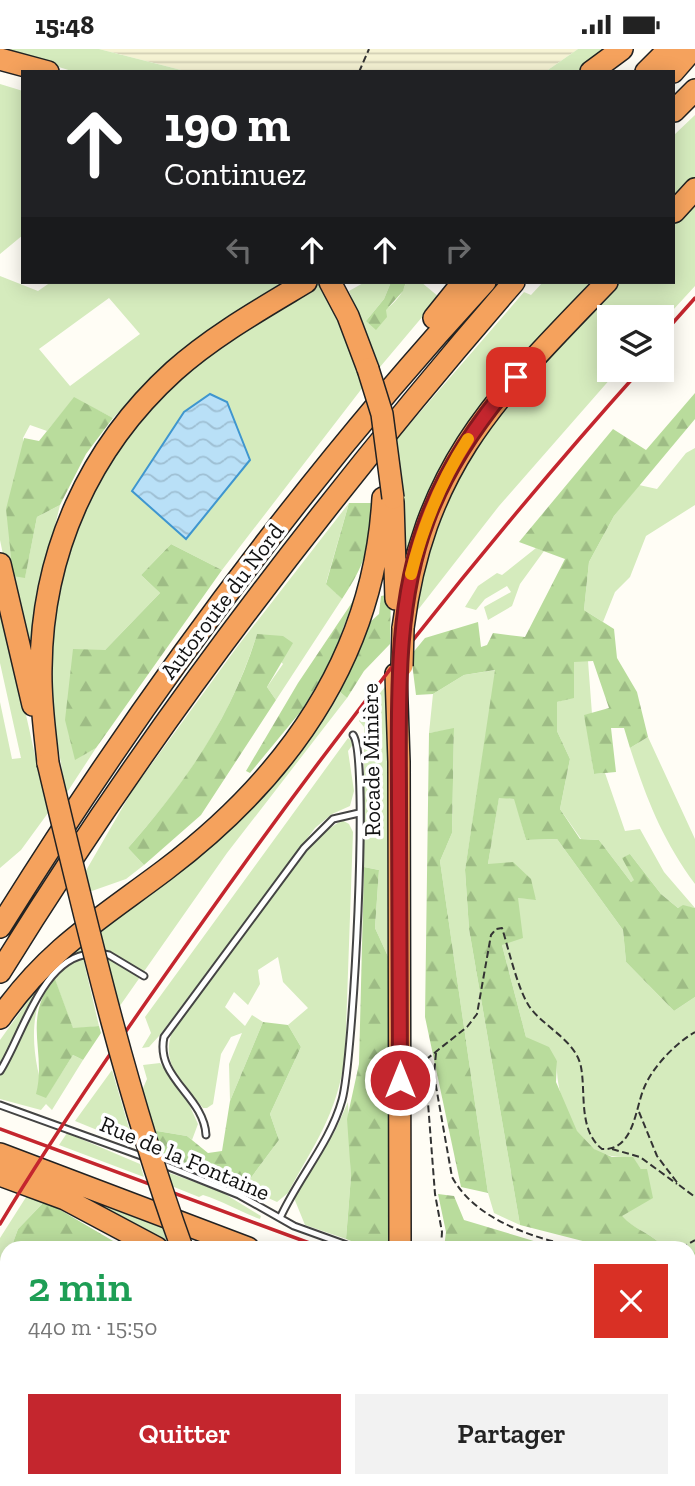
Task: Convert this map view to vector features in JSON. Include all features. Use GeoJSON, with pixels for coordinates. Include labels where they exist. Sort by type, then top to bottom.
{"type":"FeatureCollection","features":[{"type":"Feature","properties":{"kind":"highway"},"geometry":{"type":"LineString","coordinates":[[594,70],[622,49]]}},
{"type":"Feature","properties":{"kind":"highway"},"geometry":{"type":"LineString","coordinates":[[613,70],[636,49]]}},
{"type":"Feature","properties":{"kind":"highway"},"geometry":{"type":"LineString","coordinates":[[648,70],[669,49]]}},
{"type":"Feature","properties":{"kind":"highway"},"geometry":{"type":"LineString","coordinates":[[675,70],[693,49]]}},
{"type":"Feature","properties":{"kind":"highway"},"geometry":{"type":"LineString","coordinates":[[0,59],[41,70]]}},
{"type":"Feature","properties":{"kind":"highway"},"geometry":{"type":"LineString","coordinates":[[0,70],[21,77]]}},
{"type":"Feature","properties":{"kind":"highway"},"geometry":{"type":"LineString","coordinates":[[675,112],[695,90]]}},
{"type":"Feature","properties":{"kind":"highway"},"geometry":{"type":"LineString","coordinates":[[675,112],[695,97]]}},
{"type":"Feature","properties":{"kind":"highway"},"geometry":{"type":"LineString","coordinates":[[675,211],[695,189]]}},
{"type":"Feature","properties":{"kind":"highway"},"geometry":{"type":"LineString","coordinates":[[48,763],[41,666],[46,604],[57,549],[80,492],[101,456],[133,413],[174,371],[213,341],[303,284]]}},
{"type":"Feature","properties":{"kind":"highway","name":"Rocade Minière"},"geometry":{"type":"LineString","coordinates":[[331,284],[348,316],[382,414],[400,632],[400,1241]]}},
{"type":"Feature","properties":{"kind":"highway"},"geometry":{"type":"LineString","coordinates":[[372,409],[386,379],[461,284]]}},
{"type":"Feature","properties":{"kind":"highway","name":"Autoroute du Nord"},"geometry":{"type":"LineString","coordinates":[[0,927],[161,683],[237,579],[372,409],[483,284]]}},
{"type":"Feature","properties":{"kind":"highway","name":"Autoroute du Nord"},"geometry":{"type":"LineString","coordinates":[[0,972],[112,798],[220,646],[402,411],[511,284]]}},
{"type":"Feature","properties":{"kind":"highway"},"geometry":{"type":"LineString","coordinates":[[400,632],[418,548],[453,462],[499,397],[605,284]]}},
{"type":"Feature","properties":{"kind":"highway"},"geometry":{"type":"LineString","coordinates":[[0,1018],[33,975],[68,940],[165,870],[233,812],[311,719],[335,682],[357,630],[374,570],[388,498]]}},
{"type":"Feature","properties":{"kind":"highway"},"geometry":{"type":"LineString","coordinates":[[0,564],[122,1063],[180,1241]]}},
{"type":"Feature","properties":{"kind":"highway"},"geometry":{"type":"LineString","coordinates":[[0,1154],[230,1241]]}},
{"type":"Feature","properties":{"kind":"highway"},"geometry":{"type":"LineString","coordinates":[[0,1175],[65,1199],[144,1241]]}},
{"type":"Feature","properties":{"kind":"lane"},"geometry":{"type":"LineString","coordinates":[[280,1218],[335,1119],[350,1066],[359,813],[359,745],[353,735]]}},
{"type":"Feature","properties":{"kind":"lane"},"geometry":{"type":"LineString","coordinates":[[206,1135],[200,1110],[164,1062],[164,1037],[304,848],[334,819],[359,813]]}},
{"type":"Feature","properties":{"kind":"lane"},"geometry":{"type":"LineString","coordinates":[[0,1071],[39,993],[70,960],[80,954],[109,955],[144,976]]}},
{"type":"Feature","properties":{"kind":"lane","name":"Rue de la Fontaine"},"geometry":{"type":"LineString","coordinates":[[0,1105],[211,1183],[280,1218],[338,1241]]}},
{"type":"Feature","properties":{"kind":"path"},"geometry":{"type":"LineString","coordinates":[[360,70],[369,49]]}},
{"type":"Feature","properties":{"kind":"path"},"geometry":{"type":"LineString","coordinates":[[441,1241],[425,1073],[428,1058],[467,1027],[477,1014],[491,935],[496,929],[502,929],[529,1005],[555,1028],[578,1058],[582,1067],[582,1101],[594,1140],[602,1149],[640,1157],[695,1197]]}},
{"type":"Feature","properties":{"kind":"path"},"geometry":{"type":"LineString","coordinates":[[611,1149],[626,1139],[638,1111],[644,1086],[681,1041],[695,1032]]}},
{"type":"Feature","properties":{"kind":"path"},"geometry":{"type":"LineString","coordinates":[[436,1051],[434,1075],[452,1177],[459,1190],[479,1208],[516,1229],[558,1241]]}},
{"type":"Feature","properties":{"kind":"path"},"geometry":{"type":"LineString","coordinates":[[638,1111],[657,1156],[679,1185]]}},
{"type":"Feature","properties":{"kind":"shaded area"},"geometry":{"type":"Polygon","coordinates":[[[99,49],[578,49],[548,70],[181,70],[99,49]]]}},
{"type":"Feature","properties":{"kind":"green space"},"geometry":{"type":"Polygon","coordinates":[[[0,49],[99,49],[181,70],[68,70],[0,49]]]}},
{"type":"Feature","properties":{"kind":"green space"},"geometry":{"type":"Polygon","coordinates":[[[578,49],[611,49],[581,70],[548,70],[578,49]]]}},
{"type":"Feature","properties":{"kind":"green space"},"geometry":{"type":"Polygon","coordinates":[[[0,84],[21,90],[21,237],[0,254],[0,84]]]}},
{"type":"Feature","properties":{"kind":"green space"},"geometry":{"type":"Polygon","coordinates":[[[695,115],[695,183],[675,204],[675,134],[695,115]]]}},
{"type":"Feature","properties":{"kind":"green space"},"geometry":{"type":"Polygon","coordinates":[[[695,199],[695,286],[674,309],[674,305],[597,305],[597,382],[608,382],[499,506],[414,615],[425,546],[479,431],[614,284],[675,284],[675,220],[695,199]]]}},
{"type":"Feature","properties":{"kind":"green space"},"geometry":{"type":"Polygon","coordinates":[[[0,276],[38,291],[48,284],[285,284],[165,366],[113,418],[74,398],[47,431],[30,425],[23,438],[25,577],[37,517],[60,505],[37,601],[33,667],[27,668],[0,540],[0,276]],[[109,298],[39,349],[70,386],[140,334],[109,298]]]}},
{"type":"Feature","properties":{"kind":"green space"},"geometry":{"type":"Polygon","coordinates":[[[316,284],[320,284],[350,346],[363,387],[222,570],[171,544],[141,575],[160,593],[105,650],[75,759],[96,748],[66,794],[46,673],[65,557],[75,526],[111,453],[179,375],[224,341],[316,284]]]}},
{"type":"Feature","properties":{"kind":"green space"},"geometry":{"type":"Polygon","coordinates":[[[361,284],[390,284],[384,299],[366,321],[396,301],[405,284],[423,284],[439,297],[380,367],[349,291],[361,284]]]}},
{"type":"Feature","properties":{"kind":"green space"},"geometry":{"type":"Polygon","coordinates":[[[390,284],[405,284],[403,291],[386,310],[387,317],[376,330],[366,321],[384,299],[390,284]]]}},
{"type":"Feature","properties":{"kind":"green space"},"geometry":{"type":"Polygon","coordinates":[[[541,284],[598,284],[498,390],[403,573],[396,440],[524,292],[531,295],[541,284]]]}},
{"type":"Feature","properties":{"kind":"green space"},"geometry":{"type":"Polygon","coordinates":[[[695,393],[695,419],[614,516],[589,562],[584,610],[614,629],[617,658],[637,692],[648,737],[630,748],[624,728],[611,728],[616,772],[594,774],[584,715],[609,708],[593,661],[574,662],[574,698],[557,702],[557,731],[570,759],[560,809],[580,839],[599,840],[631,882],[634,880],[622,858],[630,854],[661,894],[678,908],[683,905],[695,908],[695,997],[674,1011],[626,962],[623,930],[557,839],[526,840],[514,799],[499,798],[488,864],[513,862],[531,879],[536,900],[518,898],[523,938],[502,945],[526,1037],[549,1047],[557,1061],[556,1082],[577,1131],[594,1149],[612,1157],[633,1157],[641,1169],[647,1169],[653,1198],[622,1216],[657,1241],[583,1241],[520,1225],[469,929],[465,870],[495,670],[464,675],[433,694],[416,695],[411,655],[425,638],[478,622],[481,647],[487,645],[493,633],[525,637],[565,559],[519,542],[613,429],[646,450],[695,393]]]}},
{"type":"Feature","properties":{"kind":"green space"},"geometry":{"type":"Polygon","coordinates":[[[74,397],[113,418],[86,454],[60,505],[37,517],[25,578],[13,576],[6,509],[24,438],[39,441],[74,397]]]}},
{"type":"Feature","properties":{"kind":"green space"},"geometry":{"type":"Polygon","coordinates":[[[695,448],[695,505],[646,536],[630,577],[615,592],[603,622],[584,610],[589,562],[614,516],[639,485],[657,489],[686,453],[695,448]]]}},
{"type":"Feature","properties":{"kind":"green space"},"geometry":{"type":"Polygon","coordinates":[[[349,503],[326,583],[342,599],[276,700],[267,687],[283,664],[257,634],[220,722],[188,774],[128,848],[144,865],[126,879],[89,892],[84,874],[132,791],[237,647],[349,503]]]}},
{"type":"Feature","properties":{"kind":"green space"},"geometry":{"type":"Polygon","coordinates":[[[349,503],[373,503],[362,564],[342,599],[326,584],[349,503]]]}},
{"type":"Feature","properties":{"kind":"green space"},"geometry":{"type":"Polygon","coordinates":[[[171,544],[222,570],[96,748],[75,760],[65,720],[73,649],[105,650],[160,593],[141,575],[171,544]]]}},
{"type":"Feature","properties":{"kind":"green space"},"geometry":{"type":"Polygon","coordinates":[[[536,548],[544,551],[520,584],[512,606],[488,620],[484,607],[511,592],[507,586],[485,599],[476,610],[465,607],[478,586],[497,573],[502,575],[536,548]]]}},
{"type":"Feature","properties":{"kind":"green space"},"geometry":{"type":"Polygon","coordinates":[[[391,594],[390,644],[364,671],[347,698],[340,692],[369,623],[379,614],[381,596],[391,594]]]}},
{"type":"Feature","properties":{"kind":"green space"},"geometry":{"type":"Polygon","coordinates":[[[0,599],[48,813],[21,850],[0,868],[0,702],[12,759],[21,758],[0,663],[0,599]]]}},
{"type":"Feature","properties":{"kind":"green space"},"geometry":{"type":"Polygon","coordinates":[[[353,601],[332,659],[302,710],[250,773],[246,771],[298,683],[353,601]]]}},
{"type":"Feature","properties":{"kind":"green space"},"geometry":{"type":"Polygon","coordinates":[[[257,634],[283,636],[293,643],[267,687],[276,700],[201,815],[144,865],[128,848],[169,799],[204,748],[234,693],[257,634]]]}},
{"type":"Feature","properties":{"kind":"green space"},"geometry":{"type":"Polygon","coordinates":[[[574,661],[588,661],[592,714],[585,715],[594,774],[605,773],[625,831],[640,829],[664,872],[695,908],[678,908],[661,894],[630,854],[635,880],[631,882],[599,840],[581,839],[560,809],[570,759],[557,731],[557,702],[574,697],[574,661]]]}},
{"type":"Feature","properties":{"kind":"green space"},"geometry":{"type":"Polygon","coordinates":[[[496,670],[465,870],[469,929],[520,1225],[494,1213],[488,1193],[440,861],[452,833],[454,729],[429,733],[433,694],[464,675],[496,670]]]}},
{"type":"Feature","properties":{"kind":"green space"},"geometry":{"type":"Polygon","coordinates":[[[390,680],[391,963],[375,928],[379,870],[364,867],[364,727],[359,721],[390,680]]]}},
{"type":"Feature","properties":{"kind":"green space"},"geometry":{"type":"Polygon","coordinates":[[[340,692],[347,698],[227,853],[117,1010],[97,927],[307,741],[340,692]]]}},
{"type":"Feature","properties":{"kind":"green space"},"geometry":{"type":"Polygon","coordinates":[[[454,728],[452,833],[440,861],[488,1193],[461,1187],[425,1017],[429,733],[454,728]]]}},
{"type":"Feature","properties":{"kind":"green space"},"geometry":{"type":"Polygon","coordinates":[[[648,737],[695,839],[695,884],[656,819],[630,748],[648,737]]]}},
{"type":"Feature","properties":{"kind":"green space"},"geometry":{"type":"Polygon","coordinates":[[[348,738],[354,743],[348,751],[354,791],[350,806],[332,814],[315,828],[159,1036],[149,1047],[142,1048],[151,1033],[145,1017],[348,738]]]}},
{"type":"Feature","properties":{"kind":"green space"},"geometry":{"type":"Polygon","coordinates":[[[499,797],[515,799],[526,840],[557,839],[623,930],[626,962],[674,1011],[695,997],[695,1241],[657,1241],[621,1216],[641,1169],[632,1157],[617,1157],[595,1150],[578,1133],[561,1097],[557,1061],[526,1037],[502,945],[518,898],[536,899],[488,864],[499,797]]]}},
{"type":"Feature","properties":{"kind":"green space"},"geometry":{"type":"Polygon","coordinates":[[[342,820],[349,824],[353,832],[345,1057],[336,1096],[323,1128],[288,1193],[277,1202],[244,1187],[279,1140],[270,1114],[301,1047],[288,1025],[308,1008],[283,982],[278,957],[258,970],[260,984],[248,1005],[234,992],[225,1007],[245,1026],[252,1015],[263,1022],[230,1101],[229,1064],[242,1033],[231,1037],[221,1054],[213,1104],[207,1108],[203,1108],[173,1069],[169,1048],[171,1036],[176,1023],[307,851],[320,835],[342,820]]]}},
{"type":"Feature","properties":{"kind":"green space"},"geometry":{"type":"Polygon","coordinates":[[[364,867],[379,870],[375,928],[391,963],[389,1241],[346,1239],[351,1176],[347,1119],[359,1064],[364,867]]]}},
{"type":"Feature","properties":{"kind":"green space"},"geometry":{"type":"Polygon","coordinates":[[[80,945],[99,1026],[73,1029],[55,980],[41,997],[35,1021],[34,1048],[46,1097],[73,1055],[83,1060],[52,1110],[46,1104],[41,1110],[0,1099],[0,1040],[43,980],[80,945]]]}},
{"type":"Feature","properties":{"kind":"green space"},"geometry":{"type":"Polygon","coordinates":[[[55,979],[73,1028],[99,1026],[101,1033],[83,1060],[73,1055],[46,1098],[36,1094],[39,1079],[37,1021],[45,993],[55,979]]]}},
{"type":"Feature","properties":{"kind":"green space"},"geometry":{"type":"Polygon","coordinates":[[[263,1022],[288,1025],[301,1047],[270,1114],[279,1140],[244,1187],[159,1155],[151,1130],[187,1136],[208,1153],[222,1151],[230,1101],[263,1022]]]}},
{"type":"Feature","properties":{"kind":"green space"},"geometry":{"type":"Polygon","coordinates":[[[160,1063],[187,1100],[198,1124],[192,1140],[187,1136],[151,1130],[140,1095],[147,1079],[143,1065],[160,1063]]]}},
{"type":"Feature","properties":{"kind":"green space"},"geometry":{"type":"Polygon","coordinates":[[[112,1070],[134,1145],[75,1121],[112,1070]]]}},
{"type":"Feature","properties":{"kind":"green space"},"geometry":{"type":"Polygon","coordinates":[[[348,1102],[351,1176],[346,1239],[305,1225],[294,1198],[335,1131],[348,1102]]]}},
{"type":"Feature","properties":{"kind":"green space"},"geometry":{"type":"Polygon","coordinates":[[[67,1133],[140,1164],[144,1177],[59,1145],[67,1133]]]}},
{"type":"Feature","properties":{"kind":"green space"},"geometry":{"type":"Polygon","coordinates":[[[164,1171],[220,1191],[261,1216],[260,1219],[210,1197],[199,1197],[169,1185],[164,1171]]]}},
{"type":"Feature","properties":{"kind":"green space"},"geometry":{"type":"Polygon","coordinates":[[[38,1178],[161,1224],[167,1241],[154,1241],[38,1178]]]}},
{"type":"Feature","properties":{"kind":"green space"},"geometry":{"type":"Polygon","coordinates":[[[28,1194],[45,1201],[18,1229],[14,1241],[0,1241],[28,1194]]]}},
{"type":"Feature","properties":{"kind":"green space"},"geometry":{"type":"Polygon","coordinates":[[[438,1194],[454,1196],[464,1220],[534,1241],[445,1241],[446,1232],[438,1194]]]}},
{"type":"Feature","properties":{"kind":"green space"},"geometry":{"type":"Polygon","coordinates":[[[45,1201],[113,1241],[14,1241],[18,1229],[45,1201]]]}},
{"type":"Feature","properties":{"kind":"water"},"geometry":{"type":"Polygon","coordinates":[[[210,394],[227,402],[250,460],[186,539],[132,491],[184,412],[210,394]]]}},
{"type":"Feature","properties":{"kind":"railway"},"geometry":{"type":"LineString","coordinates":[[674,322],[695,298]]}},
{"type":"Feature","properties":{"kind":"railway"},"geometry":{"type":"LineString","coordinates":[[0,1224],[125,1033],[307,778],[469,570],[630,382]]}},
{"type":"Feature","properties":{"kind":"railway"},"geometry":{"type":"LineString","coordinates":[[0,1129],[304,1241]]}},
{"type":"Feature","properties":{"kind":"slow traffic"},"geometry":{"type":"LineString","coordinates":[[411,574],[427,520],[453,462],[468,439]]}},
{"type":"Feature","properties":{"kind":"route"},"geometry":{"type":"LineString","coordinates":[[400,1080],[399,762],[403,628],[410,578],[427,520],[453,462],[475,428],[516,377]]}}]}
